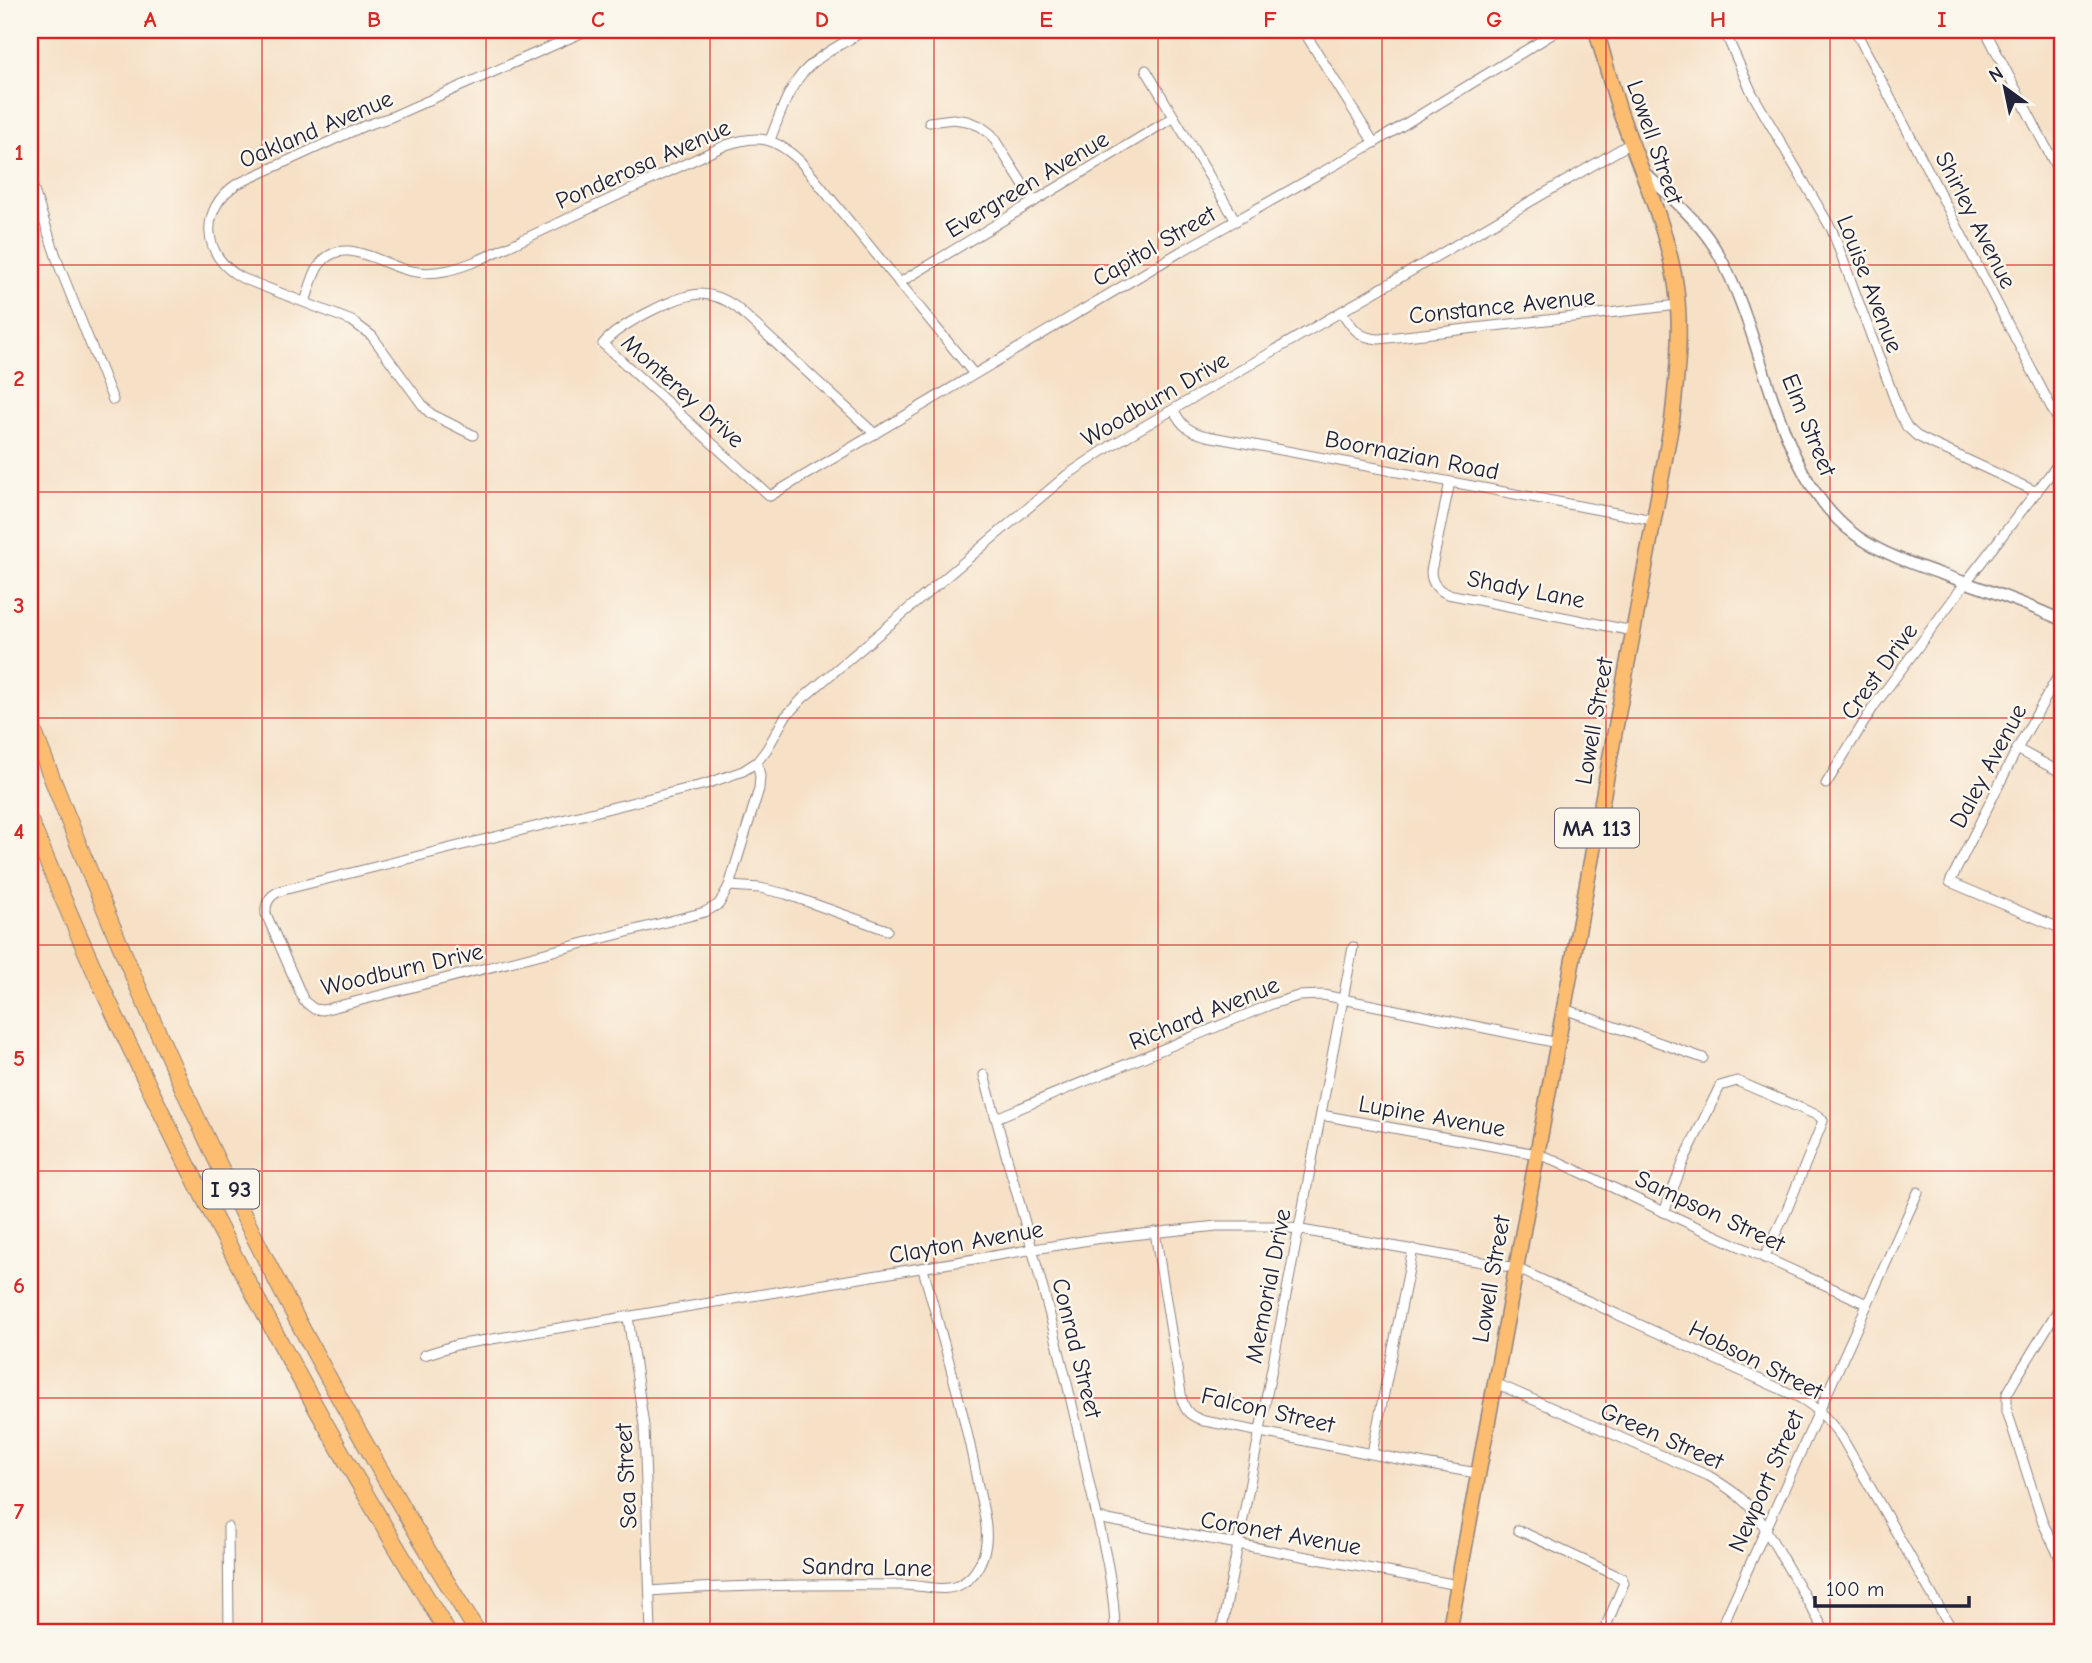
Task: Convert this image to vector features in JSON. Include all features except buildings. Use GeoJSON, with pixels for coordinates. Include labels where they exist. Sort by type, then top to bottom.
{"type":"FeatureCollection","features":[{"type":"Feature","properties":{"kind":"highway","name":"I 93"},"geometry":{"type":"LineString","coordinates":[[30,722],[139,987],[219,1167],[275,1277],[361,1434],[419,1537],[478,1633]]}},
{"type":"Feature","properties":{"kind":"highway","name":"I 93"},"geometry":{"type":"LineString","coordinates":[[30,821],[118,1022],[195,1180],[344,1457],[449,1633]]}},
{"type":"Feature","properties":{"kind":"main road","name":"Lowell Street"},"geometry":{"type":"LineString","coordinates":[[1449,1633],[1674,407],[1678,367],[1678,305],[1671,264],[1642,170],[1619,110],[1596,30]]}},
{"type":"Feature","properties":{"kind":"street","name":"Oakland Avenue"},"geometry":{"type":"LineString","coordinates":[[473,435],[439,419],[424,407],[381,347],[363,328],[352,321],[242,278],[222,262],[213,248],[210,231],[212,214],[224,193],[237,184],[588,30]]}},
{"type":"Feature","properties":{"kind":"street"},"geometry":{"type":"LineString","coordinates":[[770,140],[799,77],[811,65],[865,30]]}},
{"type":"Feature","properties":{"kind":"street"},"geometry":{"type":"LineString","coordinates":[[1303,30],[1374,143]]}},
{"type":"Feature","properties":{"kind":"street","name":"Capitol Street"},"geometry":{"type":"LineString","coordinates":[[770,496],[1180,252],[1374,143],[1559,30]]}},
{"type":"Feature","properties":{"kind":"street","name":"Louise Avenue"},"geometry":{"type":"LineString","coordinates":[[1724,30],[1758,103],[1832,230],[1889,389],[1907,427],[1933,444],[2037,492]]}},
{"type":"Feature","properties":{"kind":"street","name":"Shirley Avenue"},"geometry":{"type":"LineString","coordinates":[[1855,30],[2062,428]]}},
{"type":"Feature","properties":{"kind":"street"},"geometry":{"type":"LineString","coordinates":[[1985,30],[2062,178]]}},
{"type":"Feature","properties":{"kind":"street"},"geometry":{"type":"LineString","coordinates":[[1146,70],[1236,221]]}},
{"type":"Feature","properties":{"kind":"street","name":"Evergreen Avenue"},"geometry":{"type":"LineString","coordinates":[[899,283],[1174,117]]}},
{"type":"Feature","properties":{"kind":"street"},"geometry":{"type":"LineString","coordinates":[[929,122],[953,119],[967,121],[991,134],[1034,202]]}},
{"type":"Feature","properties":{"kind":"street","name":"Ponderosa Avenue"},"geometry":{"type":"LineString","coordinates":[[305,302],[319,265],[335,253],[355,251],[410,271],[433,273],[455,269],[726,145],[752,138],[770,140],[800,161],[974,374]]}},
{"type":"Feature","properties":{"kind":"street","name":"Woodburn Drive"},"geometry":{"type":"LineString","coordinates":[[757,762],[759,789],[729,886],[719,904],[705,912],[323,1010],[314,1009],[302,997],[266,910],[271,896],[284,890],[735,775],[757,762],[793,708],[1047,490],[1088,460],[1631,143]]}},
{"type":"Feature","properties":{"kind":"street","name":"Elm Street"},"geometry":{"type":"LineString","coordinates":[[1642,170],[1685,211],[1719,255],[1738,297],[1793,450],[1813,491],[1825,508],[1855,536],[1887,554],[2062,620]]}},
{"type":"Feature","properties":{"kind":"street"},"geometry":{"type":"LineString","coordinates":[[30,178],[60,268],[113,400]]}},
{"type":"Feature","properties":{"kind":"street","name":"Monterey Drive"},"geometry":{"type":"LineString","coordinates":[[770,496],[603,344],[611,335],[680,299],[700,294],[721,298],[736,307],[875,433]]}},
{"type":"Feature","properties":{"kind":"street","name":"Constance Avenue"},"geometry":{"type":"LineString","coordinates":[[1342,312],[1358,334],[1379,339],[1678,305]]}},
{"type":"Feature","properties":{"kind":"street","name":"Boornazian Road"},"geometry":{"type":"LineString","coordinates":[[1174,410],[1183,426],[1197,434],[1653,520]]}},
{"type":"Feature","properties":{"kind":"street","name":"Crest Drive"},"geometry":{"type":"LineString","coordinates":[[1826,784],[1874,706],[2062,458]]}},
{"type":"Feature","properties":{"kind":"street","name":"Shady Lane"},"geometry":{"type":"LineString","coordinates":[[1450,482],[1431,570],[1437,588],[1448,594],[1633,631]]}},
{"type":"Feature","properties":{"kind":"street","name":"Daley Avenue"},"geometry":{"type":"LineString","coordinates":[[2062,669],[2017,749],[1950,882],[2062,929]]}},
{"type":"Feature","properties":{"kind":"street"},"geometry":{"type":"LineString","coordinates":[[2017,749],[2062,773]]}},
{"type":"Feature","properties":{"kind":"street"},"geometry":{"type":"LineString","coordinates":[[729,886],[760,888],[786,894],[887,930]]}},
{"type":"Feature","properties":{"kind":"street","name":"Memorial Drive"},"geometry":{"type":"LineString","coordinates":[[1221,1633],[1353,947]]}},
{"type":"Feature","properties":{"kind":"street","name":"Richard Avenue"},"geometry":{"type":"LineString","coordinates":[[996,1118],[1284,999],[1311,995],[1323,995],[1558,1043]]}},
{"type":"Feature","properties":{"kind":"street"},"geometry":{"type":"LineString","coordinates":[[1564,1009],[1634,1036],[1703,1058]]}},
{"type":"Feature","properties":{"kind":"street","name":"Conrad Street"},"geometry":{"type":"LineString","coordinates":[[984,1075],[1070,1390],[1113,1600],[1117,1633]]}},
{"type":"Feature","properties":{"kind":"street"},"geometry":{"type":"LineString","coordinates":[[1664,1212],[1685,1158],[1720,1086],[1737,1081],[1819,1116],[1823,1121],[1764,1258]]}},
{"type":"Feature","properties":{"kind":"street","name":"Lupine Avenue"},"geometry":{"type":"LineString","coordinates":[[1321,1115],[1537,1154]]}},
{"type":"Feature","properties":{"kind":"street","name":"Sampson Street"},"geometry":{"type":"LineString","coordinates":[[1537,1154],[1867,1304]]}},
{"type":"Feature","properties":{"kind":"street","name":"Newport Street"},"geometry":{"type":"LineString","coordinates":[[1719,1633],[1917,1192]]}},
{"type":"Feature","properties":{"kind":"street","name":"Clayton Avenue"},"geometry":{"type":"LineString","coordinates":[[424,1355],[456,1345],[1095,1239],[1155,1232],[1248,1225],[1299,1229],[1516,1268]]}},
{"type":"Feature","properties":{"kind":"street","name":"Falcon Street"},"geometry":{"type":"LineString","coordinates":[[1155,1232],[1185,1410],[1192,1416],[1413,1463],[1478,1473]]}},
{"type":"Feature","properties":{"kind":"street"},"geometry":{"type":"LineString","coordinates":[[1372,1453],[1413,1249]]}},
{"type":"Feature","properties":{"kind":"street","name":"Hobson Street"},"geometry":{"type":"LineString","coordinates":[[1516,1268],[1800,1398],[1819,1410],[1842,1438],[1954,1633]]}},
{"type":"Feature","properties":{"kind":"street","name":"Sandra Lane"},"geometry":{"type":"LineString","coordinates":[[650,1591],[797,1585],[909,1585],[944,1588],[961,1585],[973,1574],[982,1560],[987,1542],[985,1520],[969,1437],[923,1269]]}},
{"type":"Feature","properties":{"kind":"street"},"geometry":{"type":"LineString","coordinates":[[2058,1310],[2014,1380],[2007,1395],[2007,1411],[2032,1493],[2062,1562]]}},
{"type":"Feature","properties":{"kind":"street","name":"Sea Street"},"geometry":{"type":"LineString","coordinates":[[628,1317],[643,1426],[651,1633]]}},
{"type":"Feature","properties":{"kind":"street","name":"Green Street"},"geometry":{"type":"LineString","coordinates":[[1495,1383],[1709,1476],[1729,1488],[1745,1501],[1766,1529],[1826,1633]]}},
{"type":"Feature","properties":{"kind":"street","name":"Coronet Avenue"},"geometry":{"type":"LineString","coordinates":[[1097,1518],[1458,1585]]}},
{"type":"Feature","properties":{"kind":"street"},"geometry":{"type":"LineString","coordinates":[[228,1527],[229,1633]]}},
{"type":"Feature","properties":{"kind":"street"},"geometry":{"type":"LineString","coordinates":[[1518,1530],[1622,1578],[1624,1583],[1602,1633]]}}]}
